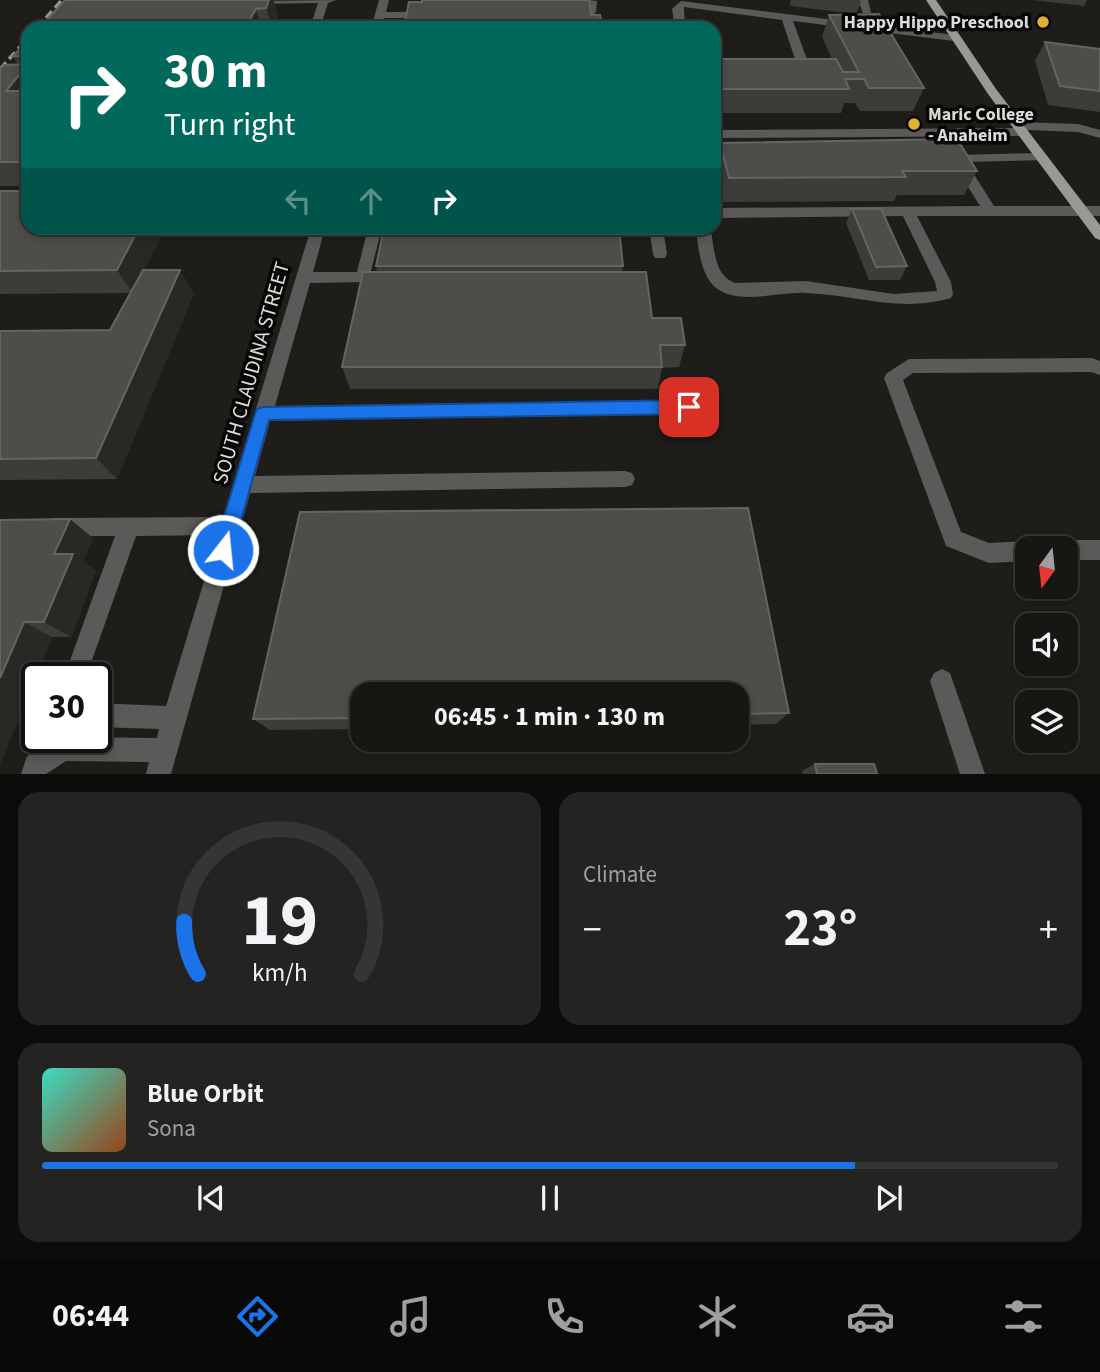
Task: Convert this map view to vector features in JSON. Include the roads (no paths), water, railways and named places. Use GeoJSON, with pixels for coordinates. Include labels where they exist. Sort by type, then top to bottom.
{"type":"FeatureCollection","features":[{"type":"Feature","properties":{"kind":"main road"},"geometry":{"type":"LineString","coordinates":[[931,0],[954,37],[1100,235]]}},
{"type":"Feature","properties":{"kind":"street"},"geometry":{"type":"LineString","coordinates":[[317,21],[324,0]]}},
{"type":"Feature","properties":{"kind":"street"},"geometry":{"type":"LineString","coordinates":[[240,1],[331,0]]}},
{"type":"Feature","properties":{"kind":"street"},"geometry":{"type":"LineString","coordinates":[[378,21],[384,0]]}},
{"type":"Feature","properties":{"kind":"street"},"geometry":{"type":"LineString","coordinates":[[555,17],[588,15],[591,12],[589,1]]}},
{"type":"Feature","properties":{"kind":"street"},"geometry":{"type":"LineString","coordinates":[[679,21],[677,9],[681,4],[954,37]]}},
{"type":"Feature","properties":{"kind":"street"},"geometry":{"type":"LineString","coordinates":[[380,15],[435,15]]}},
{"type":"Feature","properties":{"kind":"street"},"geometry":{"type":"LineString","coordinates":[[778,65],[803,65],[786,17]]}},
{"type":"Feature","properties":{"kind":"street"},"geometry":{"type":"LineString","coordinates":[[721,134],[1078,128],[1100,134]]}},
{"type":"Feature","properties":{"kind":"street"},"geometry":{"type":"LineString","coordinates":[[990,211],[951,158],[1041,157]]}},
{"type":"Feature","properties":{"kind":"street"},"geometry":{"type":"LineString","coordinates":[[721,213],[1100,211]]}},
{"type":"Feature","properties":{"kind":"street"},"geometry":{"type":"LineString","coordinates":[[705,235],[714,275],[724,285],[742,289],[807,287],[876,298],[934,298],[945,294],[943,282],[908,212]]}},
{"type":"Feature","properties":{"kind":"street","name":"SOUTH CLAUDINA STREET"},"geometry":{"type":"LineString","coordinates":[[161,762],[316,235]]}},
{"type":"Feature","properties":{"kind":"street"},"geometry":{"type":"LineString","coordinates":[[303,277],[363,278],[373,235]]}},
{"type":"Feature","properties":{"kind":"street"},"geometry":{"type":"LineString","coordinates":[[657,235],[660,254]]}},
{"type":"Feature","properties":{"kind":"street"},"geometry":{"type":"LineString","coordinates":[[1015,551],[989,552],[953,539],[893,378],[909,366],[1092,365],[1100,368]]}},
{"type":"Feature","properties":{"kind":"street"},"geometry":{"type":"LineString","coordinates":[[263,414],[689,407]]}},
{"type":"Feature","properties":{"kind":"street"},"geometry":{"type":"LineString","coordinates":[[242,485],[625,480]]}},
{"type":"Feature","properties":{"kind":"street"},"geometry":{"type":"LineString","coordinates":[[38,527],[230,526]]}},
{"type":"Feature","properties":{"kind":"street"},"geometry":{"type":"LineString","coordinates":[[80,662],[129,527]]}},
{"type":"Feature","properties":{"kind":"street"},"geometry":{"type":"LineString","coordinates":[[1078,550],[1100,550]]}},
{"type":"Feature","properties":{"kind":"street"},"geometry":{"type":"LineString","coordinates":[[942,681],[973,774]]}},
{"type":"Feature","properties":{"kind":"street"},"geometry":{"type":"LineString","coordinates":[[112,716],[174,718]]}},
{"type":"Feature","properties":{"kind":"street"},"geometry":{"type":"LineString","coordinates":[[33,774],[36,765],[64,749],[161,762]]}},
{"type":"Feature","properties":{"kind":"railway"},"geometry":{"type":"LineString","coordinates":[[43,21],[62,0]]}},
{"type":"Feature","properties":{"kind":"railway"},"geometry":{"type":"LineString","coordinates":[[0,69],[21,46]]}},
{"type":"Feature","properties":{"kind":"place","name":"Happy Hippo Preschool"},"geometry":{"type":"Point","coordinates":[1043,22]}},
{"type":"Feature","properties":{"kind":"place","name":"Maric College - Anaheim"},"geometry":{"type":"Point","coordinates":[914,124]}}]}
